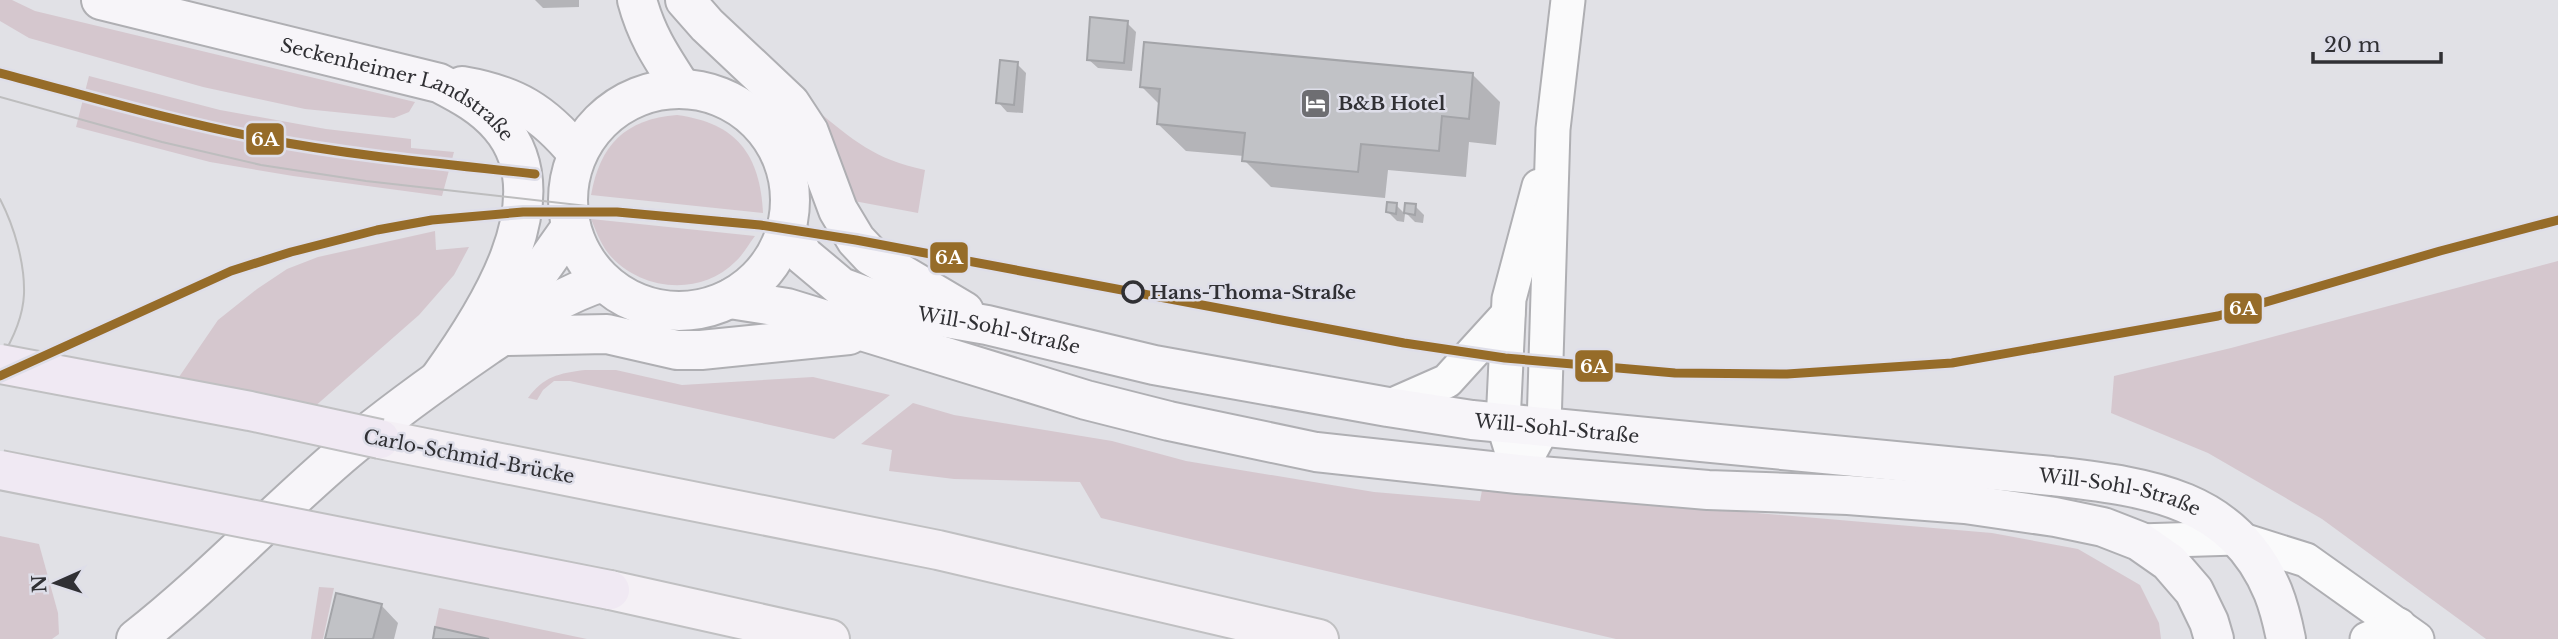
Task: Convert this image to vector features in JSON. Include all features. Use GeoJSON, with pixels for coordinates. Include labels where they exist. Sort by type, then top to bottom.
{"type":"FeatureCollection","features":[{"type":"Feature","properties":{"kind":"highway","name":"Carlo-Schmid-Brücke"},"geometry":{"type":"LineString","coordinates":[[0,364],[250,411],[380,439]]}},
{"type":"Feature","properties":{"kind":"highway"},"geometry":{"type":"LineString","coordinates":[[0,470],[610,590]]}},
{"type":"Feature","properties":{"kind":"main road","name":"Seckenheimer Landstraße"},"geometry":{"type":"LineString","coordinates":[[101,0],[439,83],[478,104],[502,127],[516,153],[521,172],[523,212],[506,266],[487,306],[462,348],[439,379]]}},
{"type":"Feature","properties":{"kind":"main road"},"geometry":{"type":"LineString","coordinates":[[638,0],[644,26],[652,43],[682,89]]}},
{"type":"Feature","properties":{"kind":"main road"},"geometry":{"type":"LineString","coordinates":[[685,0],[707,25],[790,103],[809,132],[838,210],[871,256],[987,325]]}},
{"type":"Feature","properties":{"kind":"main road"},"geometry":{"type":"LineString","coordinates":[[439,83],[490,91],[526,106],[556,128],[578,153]]}},
{"type":"Feature","properties":{"kind":"main road"},"geometry":{"type":"LineString","coordinates":[[682,89],[708,93],[731,102],[751,116],[768,134],[780,155],[788,179],[790,204],[786,229],[779,247],[759,278],[730,299],[712,307],[692,311],[663,310],[635,303],[617,294],[603,282],[583,257],[571,227],[567,204],[570,178],[578,153],[591,131],[610,113],[632,99],[657,91],[682,89]]}},
{"type":"Feature","properties":{"kind":"main road","name":"Seckenheimer Landstraße"},"geometry":{"type":"LineString","coordinates":[[462,348],[530,285],[571,227]]}},
{"type":"Feature","properties":{"kind":"main road","name":"Will-Sohl-Straße"},"geometry":{"type":"LineString","coordinates":[[786,229],[804,256],[841,287],[906,311],[987,325],[1154,365],[1388,407],[1503,423],[2052,476],[2130,486],[2168,495],[2186,502],[2220,523],[2257,562],[2273,592],[2286,639]]}},
{"type":"Feature","properties":{"kind":"main road","name":"Seckenheimer Landstraße"},"geometry":{"type":"LineString","coordinates":[[136,639],[347,450],[439,379],[547,306],[577,290],[603,282]]}},
{"type":"Feature","properties":{"kind":"main road","name":"Will-Sohl-Straße"},"geometry":{"type":"LineString","coordinates":[[730,299],[788,308],[1030,383],[1169,421],[1316,452],[1518,474],[1708,490],[1848,495],[1965,504],[2103,527],[2139,541],[2169,562],[2187,581],[2210,622],[2214,639]]}},
{"type":"Feature","properties":{"kind":"main road"},"geometry":{"type":"LineString","coordinates":[[503,336],[607,334],[677,350],[701,350],[870,333]]}},
{"type":"Feature","properties":{"kind":"main road","name":"Carlo-Schmid-Brücke"},"geometry":{"type":"LineString","coordinates":[[380,439],[938,550],[1319,639]]}},
{"type":"Feature","properties":{"kind":"main road"},"geometry":{"type":"LineString","coordinates":[[610,590],[830,639]]}},
{"type":"Feature","properties":{"kind":"street"},"geometry":{"type":"LineString","coordinates":[[1518,474],[1544,426],[1553,129],[1568,0]]}},
{"type":"Feature","properties":{"kind":"street"},"geometry":{"type":"LineString","coordinates":[[1518,474],[1503,423],[1508,299],[1553,129]]}},
{"type":"Feature","properties":{"kind":"street"},"geometry":{"type":"LineString","coordinates":[[1388,407],[1447,381],[1508,314]]}},
{"type":"Feature","properties":{"kind":"street"},"geometry":{"type":"LineString","coordinates":[[2139,541],[2236,538],[2306,561],[2408,632]]}},
{"type":"Feature","properties":{"kind":"street"},"geometry":{"type":"LineString","coordinates":[[2367,639],[2408,632]]}},
{"type":"Feature","properties":{"kind":"shaded area"},"geometry":{"type":"Polygon","coordinates":[[[0,0],[12,0],[35,11],[415,102],[409,112],[394,118],[305,109],[203,87],[29,38],[0,21],[0,0]]]}},
{"type":"Feature","properties":{"kind":"shaded area"},"geometry":{"type":"Polygon","coordinates":[[[89,76],[220,110],[326,129],[411,139],[411,148],[454,152],[442,196],[210,162],[76,127],[89,76]]]}},
{"type":"Feature","properties":{"kind":"shaded area"},"geometry":{"type":"Polygon","coordinates":[[[814,108],[865,147],[907,166],[925,170],[918,213],[854,201],[832,138],[814,108]]]}},
{"type":"Feature","properties":{"kind":"shaded area"},"geometry":{"type":"Polygon","coordinates":[[[677,115],[715,126],[730,134],[741,145],[757,174],[763,213],[591,195],[601,162],[618,138],[643,122],[677,115]]]}},
{"type":"Feature","properties":{"kind":"shaded area"},"geometry":{"type":"Polygon","coordinates":[[[591,219],[755,236],[738,259],[721,273],[688,285],[670,285],[653,282],[621,266],[605,249],[591,219]]]}},
{"type":"Feature","properties":{"kind":"shaded area"},"geometry":{"type":"Polygon","coordinates":[[[435,231],[436,250],[469,247],[454,275],[419,315],[313,408],[179,377],[218,320],[287,269],[318,257],[435,231]]]}},
{"type":"Feature","properties":{"kind":"shaded area"},"geometry":{"type":"Polygon","coordinates":[[[2558,261],[2558,639],[2486,639],[2322,519],[2208,453],[2111,413],[2114,376],[2231,348],[2558,261]]]}},
{"type":"Feature","properties":{"kind":"shaded area"},"geometry":{"type":"Polygon","coordinates":[[[585,370],[616,370],[682,385],[813,377],[890,395],[834,439],[570,381],[554,381],[543,390],[537,400],[528,398],[552,377],[585,370]]]}},
{"type":"Feature","properties":{"kind":"shaded area"},"geometry":{"type":"Polygon","coordinates":[[[913,403],[954,415],[1112,441],[1186,461],[1374,492],[1480,501],[1483,485],[1593,499],[1992,533],[2078,549],[2140,585],[2159,623],[2161,639],[1616,639],[1101,518],[1080,482],[954,479],[889,471],[892,450],[861,444],[913,403]]]}},
{"type":"Feature","properties":{"kind":"shaded area"},"geometry":{"type":"Polygon","coordinates":[[[0,536],[39,544],[58,613],[59,634],[52,639],[0,639],[0,536]]]}},
{"type":"Feature","properties":{"kind":"shaded area"},"geometry":{"type":"Polygon","coordinates":[[[319,587],[334,588],[323,639],[311,639],[319,587]]]}},
{"type":"Feature","properties":{"kind":"shaded area"},"geometry":{"type":"Polygon","coordinates":[[[439,608],[587,639],[489,639],[435,627],[439,608]]]}},
{"type":"Feature","properties":{"kind":"building"},"geometry":{"type":"Polygon","coordinates":[[[1090,17],[1128,21],[1124,63],[1087,60],[1090,17]]]}},
{"type":"Feature","properties":{"kind":"building","name":"B&B Hotel"},"geometry":{"type":"Polygon","coordinates":[[[1144,42],[1473,73],[1469,119],[1442,116],[1439,151],[1361,144],[1358,172],[1242,161],[1245,133],[1157,124],[1160,89],[1140,87],[1144,42]]]}},
{"type":"Feature","properties":{"kind":"building"},"geometry":{"type":"Polygon","coordinates":[[[1000,60],[1018,62],[1014,105],[996,103],[1000,60]]]}},
{"type":"Feature","properties":{"kind":"building"},"geometry":{"type":"Polygon","coordinates":[[[1387,202],[1397,203],[1396,214],[1386,212],[1387,202]]]}},
{"type":"Feature","properties":{"kind":"building"},"geometry":{"type":"Polygon","coordinates":[[[1405,203],[1416,204],[1415,215],[1404,213],[1405,203]]]}},
{"type":"Feature","properties":{"kind":"building"},"geometry":{"type":"Polygon","coordinates":[[[336,593],[382,604],[373,639],[325,639],[336,593]]]}},
{"type":"Feature","properties":{"kind":"building"},"geometry":{"type":"Polygon","coordinates":[[[435,627],[489,639],[433,639],[435,627]]]}},
{"type":"Feature","properties":{"kind":"tram line"},"geometry":{"type":"LineString","coordinates":[[0,68],[56,88]]}},
{"type":"Feature","properties":{"kind":"tram line"},"geometry":{"type":"LineString","coordinates":[[0,97],[162,142],[261,165],[366,181],[666,215]]}},
{"type":"Feature","properties":{"kind":"tram line"},"geometry":{"type":"LineString","coordinates":[[0,199],[18,245],[24,294],[16,328],[0,360]]}},
{"type":"Feature","properties":{"kind":"transit line","name":"6A"},"geometry":{"type":"LineString","coordinates":[[0,73],[165,117],[265,139],[366,155],[535,174]]}},
{"type":"Feature","properties":{"kind":"transit line","name":"6A"},"geometry":{"type":"LineString","coordinates":[[0,376],[231,271],[291,252],[377,230],[432,220],[523,212],[617,212],[760,225],[856,240],[1404,343],[1505,358],[1675,373],[1787,374],[1952,363],[2218,316],[2440,251],[2558,220]]}},
{"type":"Feature","properties":{"kind":"place","name":"B&B Hotel"},"geometry":{"type":"Point","coordinates":[1315,103]}},
{"type":"Feature","properties":{"kind":"place","name":"Hans-Thoma-Straße"},"geometry":{"type":"Point","coordinates":[1133,292]}}]}
